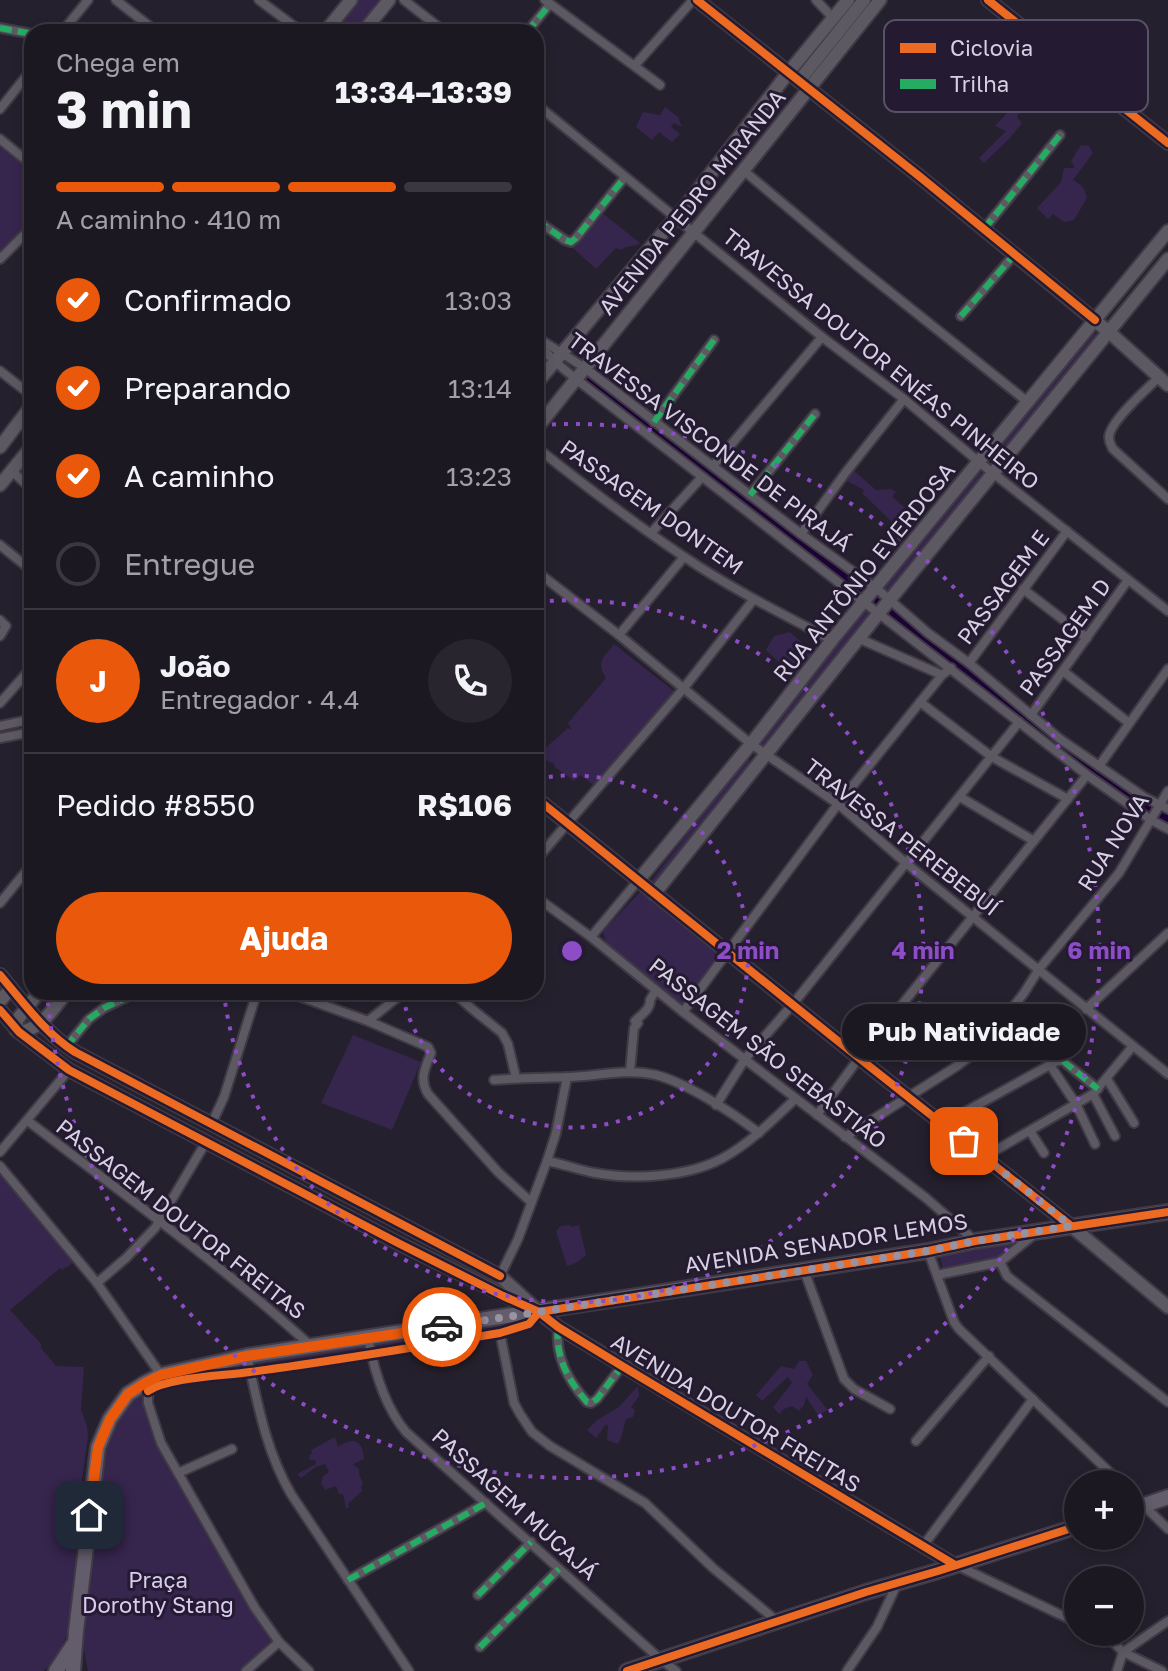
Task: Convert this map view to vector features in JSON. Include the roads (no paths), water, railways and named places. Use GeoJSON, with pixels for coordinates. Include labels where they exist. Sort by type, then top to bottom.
{"type":"FeatureCollection","features":[{"type":"Feature","properties":{"kind":"main road"},"geometry":{"type":"LineString","coordinates":[[332,24],[351,0]]}},
{"type":"Feature","properties":{"kind":"main road"},"geometry":{"type":"LineString","coordinates":[[370,24],[389,0]]}},
{"type":"Feature","properties":{"kind":"main road"},"geometry":{"type":"LineString","coordinates":[[695,0],[984,229],[1164,381]]}},
{"type":"Feature","properties":{"kind":"main road","name":"AVENIDA PEDRO MIRANDA"},"geometry":{"type":"LineString","coordinates":[[544,419],[743,170],[833,18],[848,0]]}},
{"type":"Feature","properties":{"kind":"main road","name":"AVENIDA PEDRO MIRANDA"},"geometry":{"type":"LineString","coordinates":[[544,374],[798,81],[864,0]]}},
{"type":"Feature","properties":{"kind":"main road","name":"AVENIDA PEDRO MIRANDA"},"geometry":{"type":"LineString","coordinates":[[798,81],[880,0]]}},
{"type":"Feature","properties":{"kind":"main road"},"geometry":{"type":"LineString","coordinates":[[988,0],[1013,20]]}},
{"type":"Feature","properties":{"kind":"main road"},"geometry":{"type":"LineString","coordinates":[[1129,112],[1168,143]]}},
{"type":"Feature","properties":{"kind":"main road","name":"RUA ANTÔNIO EVERDOSA"},"geometry":{"type":"LineString","coordinates":[[637,882],[1168,231]]}},
{"type":"Feature","properties":{"kind":"main road","name":"RUA ANTÔNIO EVERDOSA"},"geometry":{"type":"LineString","coordinates":[[654,894],[1167,262]]}},
{"type":"Feature","properties":{"kind":"main road"},"geometry":{"type":"LineString","coordinates":[[0,447],[24,416]]}},
{"type":"Feature","properties":{"kind":"main road"},"geometry":{"type":"LineString","coordinates":[[13,430],[24,436]]}},
{"type":"Feature","properties":{"kind":"main road"},"geometry":{"type":"LineString","coordinates":[[0,485],[24,456]]}},
{"type":"Feature","properties":{"kind":"main road"},"geometry":{"type":"LineString","coordinates":[[544,804],[1168,1307]]}},
{"type":"Feature","properties":{"kind":"main road","name":"AVENIDA DOUTOR FREITAS"},"geometry":{"type":"LineString","coordinates":[[0,975],[66,1047],[500,1276],[558,1327],[955,1565]]}},
{"type":"Feature","properties":{"kind":"main road"},"geometry":{"type":"LineString","coordinates":[[0,1001],[11,988]]}},
{"type":"Feature","properties":{"kind":"main road"},"geometry":{"type":"LineString","coordinates":[[32,1000],[17,1020],[18,1031],[29,1031],[41,1023],[60,1000]]}},
{"type":"Feature","properties":{"kind":"main road","name":"AVENIDA DOUTOR FREITAS"},"geometry":{"type":"LineString","coordinates":[[0,1010],[18,1031],[69,1070],[398,1243],[539,1312]]}},
{"type":"Feature","properties":{"kind":"main road","name":"AVENIDA SENADOR LEMOS"},"geometry":{"type":"LineString","coordinates":[[73,1671],[98,1447],[110,1419],[128,1394],[161,1375],[247,1356],[1168,1212]]}},
{"type":"Feature","properties":{"kind":"main road"},"geometry":{"type":"LineString","coordinates":[[372,1228],[380,1221],[381,1214]]}},
{"type":"Feature","properties":{"kind":"main road"},"geometry":{"type":"LineString","coordinates":[[398,1243],[406,1227]]}},
{"type":"Feature","properties":{"kind":"main road"},"geometry":{"type":"LineString","coordinates":[[1144,1506],[1168,1497]]}},
{"type":"Feature","properties":{"kind":"main road"},"geometry":{"type":"LineString","coordinates":[[627,1671],[1064,1530]]}},
{"type":"Feature","properties":{"kind":"main road"},"geometry":{"type":"LineString","coordinates":[[56,1671],[75,1644]]}},
{"type":"Feature","properties":{"kind":"main road"},"geometry":{"type":"LineString","coordinates":[[75,1644],[85,1671]]}},
{"type":"Feature","properties":{"kind":"street"},"geometry":{"type":"LineString","coordinates":[[68,24],[88,0]]}},
{"type":"Feature","properties":{"kind":"street"},"geometry":{"type":"LineString","coordinates":[[116,0],[147,24]]}},
{"type":"Feature","properties":{"kind":"street"},"geometry":{"type":"LineString","coordinates":[[259,0],[291,24]]}},
{"type":"Feature","properties":{"kind":"street"},"geometry":{"type":"LineString","coordinates":[[404,0],[435,24]]}},
{"type":"Feature","properties":{"kind":"street"},"geometry":{"type":"LineString","coordinates":[[635,65],[695,0]]}},
{"type":"Feature","properties":{"kind":"street"},"geometry":{"type":"LineString","coordinates":[[816,0],[833,18]]}},
{"type":"Feature","properties":{"kind":"street"},"geometry":{"type":"LineString","coordinates":[[532,24],[547,2],[660,85]]}},
{"type":"Feature","properties":{"kind":"street"},"geometry":{"type":"LineString","coordinates":[[0,28],[24,32]]}},
{"type":"Feature","properties":{"kind":"street"},"geometry":{"type":"LineString","coordinates":[[0,109],[24,79]]}},
{"type":"Feature","properties":{"kind":"street","name":"TRAVESSA DOUTOR ENÉAS PINHEIRO"},"geometry":{"type":"LineString","coordinates":[[544,111],[822,337],[1168,611]]}},
{"type":"Feature","properties":{"kind":"street"},"geometry":{"type":"LineString","coordinates":[[984,229],[1060,135]]}},
{"type":"Feature","properties":{"kind":"street"},"geometry":{"type":"LineString","coordinates":[[0,139],[24,158]]}},
{"type":"Feature","properties":{"kind":"street"},"geometry":{"type":"LineString","coordinates":[[743,170],[1029,403]]}},
{"type":"Feature","properties":{"kind":"street"},"geometry":{"type":"LineString","coordinates":[[544,226],[571,242],[625,177]]}},
{"type":"Feature","properties":{"kind":"street"},"geometry":{"type":"LineString","coordinates":[[0,259],[24,235]]}},
{"type":"Feature","properties":{"kind":"street"},"geometry":{"type":"LineString","coordinates":[[961,316],[1014,255]]}},
{"type":"Feature","properties":{"kind":"street"},"geometry":{"type":"LineString","coordinates":[[713,466],[822,337]]}},
{"type":"Feature","properties":{"kind":"street"},"geometry":{"type":"LineString","coordinates":[[654,422],[714,340]]}},
{"type":"Feature","properties":{"kind":"street","name":"TRAVESSA VISCONDE DE PIRAJÁ"},"geometry":{"type":"LineString","coordinates":[[544,345],[558,356],[585,368],[875,588],[1060,739],[1162,807]]}},
{"type":"Feature","properties":{"kind":"street","name":"TRAVESSA VISCONDE DE PIRAJÁ"},"geometry":{"type":"LineString","coordinates":[[558,356],[576,379],[702,477],[1087,775],[1167,829]]}},
{"type":"Feature","properties":{"kind":"street"},"geometry":{"type":"LineString","coordinates":[[0,371],[24,390]]}},
{"type":"Feature","properties":{"kind":"street"},"geometry":{"type":"LineString","coordinates":[[1164,381],[1117,420],[1109,434],[1109,441],[1113,449],[1168,499]]}},
{"type":"Feature","properties":{"kind":"street"},"geometry":{"type":"LineString","coordinates":[[801,534],[904,399]]}},
{"type":"Feature","properties":{"kind":"street"},"geometry":{"type":"LineString","coordinates":[[750,495],[815,414]]}},
{"type":"Feature","properties":{"kind":"street","name":"PASSAGEM DONTEM"},"geometry":{"type":"LineString","coordinates":[[544,453],[612,507],[684,557],[832,640]]}},
{"type":"Feature","properties":{"kind":"street"},"geometry":{"type":"LineString","coordinates":[[12,471],[24,482]]}},
{"type":"Feature","properties":{"kind":"street"},"geometry":{"type":"LineString","coordinates":[[651,533],[702,477]]}},
{"type":"Feature","properties":{"kind":"street","name":"PASSAGEM E"},"geometry":{"type":"LineString","coordinates":[[969,663],[1067,531]]}},
{"type":"Feature","properties":{"kind":"street"},"geometry":{"type":"LineString","coordinates":[[0,545],[24,564]]}},
{"type":"Feature","properties":{"kind":"street"},"geometry":{"type":"LineString","coordinates":[[619,635],[684,557]]}},
{"type":"Feature","properties":{"kind":"street","name":"TRAVESSA PEREBEBUÍ"},"geometry":{"type":"LineString","coordinates":[[544,577],[751,744],[838,804],[907,864],[1168,1074]]}},
{"type":"Feature","properties":{"kind":"street","name":"PASSAGEM D"},"geometry":{"type":"LineString","coordinates":[[1031,715],[1128,580]]}},
{"type":"Feature","properties":{"kind":"street"},"geometry":{"type":"LineString","coordinates":[[1023,589],[1087,638]]}},
{"type":"Feature","properties":{"kind":"street"},"geometry":{"type":"LineString","coordinates":[[544,850],[683,689],[754,599]]}},
{"type":"Feature","properties":{"kind":"street"},"geometry":{"type":"LineString","coordinates":[[0,620],[6,626],[0,636]]}},
{"type":"Feature","properties":{"kind":"street"},"geometry":{"type":"LineString","coordinates":[[860,639],[942,675]]}},
{"type":"Feature","properties":{"kind":"street","name":"PASSAGEM E"},"geometry":{"type":"LineString","coordinates":[[683,1012],[838,804],[942,675],[951,668]]}},
{"type":"Feature","properties":{"kind":"street"},"geometry":{"type":"LineString","coordinates":[[1099,766],[1168,669]]}},
{"type":"Feature","properties":{"kind":"street"},"geometry":{"type":"LineString","coordinates":[[1063,671],[1129,723]]}},
{"type":"Feature","properties":{"kind":"street"},"geometry":{"type":"LineString","coordinates":[[0,703],[24,676]]}},
{"type":"Feature","properties":{"kind":"street"},"geometry":{"type":"LineString","coordinates":[[920,702],[992,757],[1068,799]]}},
{"type":"Feature","properties":{"kind":"street"},"geometry":{"type":"LineString","coordinates":[[0,726],[24,721]]}},
{"type":"Feature","properties":{"kind":"street","name":"PASSAGEM D"},"geometry":{"type":"LineString","coordinates":[[716,1105],[745,1059],[907,864],[1019,722]]}},
{"type":"Feature","properties":{"kind":"street"},"geometry":{"type":"LineString","coordinates":[[0,738],[24,734]]}},
{"type":"Feature","properties":{"kind":"street"},"geometry":{"type":"LineString","coordinates":[[817,1115],[859,1058],[1087,775]]}},
{"type":"Feature","properties":{"kind":"street","name":"RUA NOVA"},"geometry":{"type":"LineString","coordinates":[[845,1137],[909,1098],[981,1048],[1039,969],[1119,873],[1162,807],[1168,791]]}},
{"type":"Feature","properties":{"kind":"street"},"geometry":{"type":"LineString","coordinates":[[960,797],[1034,841]]}},
{"type":"Feature","properties":{"kind":"street"},"geometry":{"type":"LineString","coordinates":[[0,903],[24,874]]}},
{"type":"Feature","properties":{"kind":"street","name":"RUA ANTÔNIO EVERDOSA"},"geometry":{"type":"LineString","coordinates":[[591,937],[637,882]]}},
{"type":"Feature","properties":{"kind":"street","name":"PASSAGEM SÃO SEBASTIÃO"},"geometry":{"type":"LineString","coordinates":[[544,903],[926,1198],[975,1241]]}},
{"type":"Feature","properties":{"kind":"street"},"geometry":{"type":"LineString","coordinates":[[1086,1009],[1168,933]]}},
{"type":"Feature","properties":{"kind":"street"},"geometry":{"type":"LineString","coordinates":[[630,1072],[634,1028],[638,1023],[635,1021],[648,1008],[656,990]]}},
{"type":"Feature","properties":{"kind":"street"},"geometry":{"type":"LineString","coordinates":[[66,1047],[89,1019],[120,1000]]}},
{"type":"Feature","properties":{"kind":"street"},"geometry":{"type":"LineString","coordinates":[[211,1125],[224,1097],[254,1000]]}},
{"type":"Feature","properties":{"kind":"street"},"geometry":{"type":"LineString","coordinates":[[309,1000],[428,1047],[431,1053],[422,1082],[428,1094],[498,1172],[531,1202]]}},
{"type":"Feature","properties":{"kind":"street"},"geometry":{"type":"LineString","coordinates":[[368,1021],[394,1000]]}},
{"type":"Feature","properties":{"kind":"street"},"geometry":{"type":"LineString","coordinates":[[461,1000],[502,1033],[508,1044],[516,1078]]}},
{"type":"Feature","properties":{"kind":"street"},"geometry":{"type":"LineString","coordinates":[[984,1157],[1096,1091],[1133,1046]]}},
{"type":"Feature","properties":{"kind":"street"},"geometry":{"type":"LineString","coordinates":[[943,1124],[1057,1061],[1063,1061],[1096,1091],[1115,1136]]}},
{"type":"Feature","properties":{"kind":"street"},"geometry":{"type":"LineString","coordinates":[[1050,1065],[1076,1104],[1095,1144]]}},
{"type":"Feature","properties":{"kind":"street"},"geometry":{"type":"LineString","coordinates":[[0,1152],[69,1070]]}},
{"type":"Feature","properties":{"kind":"street"},"geometry":{"type":"LineString","coordinates":[[494,1080],[630,1072],[656,1075],[677,1083],[759,1133]]}},
{"type":"Feature","properties":{"kind":"street"},"geometry":{"type":"LineString","coordinates":[[500,1276],[518,1239],[547,1161],[567,1077]]}},
{"type":"Feature","properties":{"kind":"street"},"geometry":{"type":"LineString","coordinates":[[1107,1079],[1134,1123]]}},
{"type":"Feature","properties":{"kind":"street"},"geometry":{"type":"LineString","coordinates":[[547,1161],[597,1173],[669,1175],[705,1166],[725,1157],[759,1133],[795,1099]]}},
{"type":"Feature","properties":{"kind":"street","name":"PASSAGEM DOUTOR FREITAS"},"geometry":{"type":"LineString","coordinates":[[28,1121],[278,1316],[311,1347]]}},
{"type":"Feature","properties":{"kind":"street"},"geometry":{"type":"LineString","coordinates":[[1030,1131],[1044,1153]]}},
{"type":"Feature","properties":{"kind":"street"},"geometry":{"type":"LineString","coordinates":[[97,1283],[155,1228],[206,1142]]}},
{"type":"Feature","properties":{"kind":"street"},"geometry":{"type":"LineString","coordinates":[[0,1166],[97,1283],[161,1375]]}},
{"type":"Feature","properties":{"kind":"street"},"geometry":{"type":"LineString","coordinates":[[937,1275],[1000,1262],[1037,1232]]}},
{"type":"Feature","properties":{"kind":"street"},"geometry":{"type":"LineString","coordinates":[[928,1251],[954,1322],[1107,1470]]}},
{"type":"Feature","properties":{"kind":"street"},"geometry":{"type":"LineString","coordinates":[[1000,1262],[1007,1276],[1168,1402]]}},
{"type":"Feature","properties":{"kind":"street"},"geometry":{"type":"LineString","coordinates":[[804,1270],[844,1379],[854,1389],[890,1409]]}},
{"type":"Feature","properties":{"kind":"street","name":"AVENIDA SENADOR LEMOS"},"geometry":{"type":"LineString","coordinates":[[178,1473],[161,1443],[148,1403],[148,1391],[159,1385],[500,1333],[529,1324],[539,1312]]}},
{"type":"Feature","properties":{"kind":"street"},"geometry":{"type":"LineString","coordinates":[[558,1327],[561,1361],[572,1383],[587,1402],[597,1399],[622,1366]]}},
{"type":"Feature","properties":{"kind":"street"},"geometry":{"type":"LineString","coordinates":[[500,1333],[514,1403],[532,1432],[645,1503],[713,1568],[778,1621]]}},
{"type":"Feature","properties":{"kind":"street","name":"PASSAGEM MUCAJÁ"},"geometry":{"type":"LineString","coordinates":[[368,1338],[389,1405],[406,1432],[676,1671]]}},
{"type":"Feature","properties":{"kind":"street"},"geometry":{"type":"LineString","coordinates":[[247,1356],[268,1446],[277,1470],[409,1671]]}},
{"type":"Feature","properties":{"kind":"street"},"geometry":{"type":"LineString","coordinates":[[916,1441],[989,1356]]}},
{"type":"Feature","properties":{"kind":"street"},"geometry":{"type":"LineString","coordinates":[[923,1546],[1033,1399]]}},
{"type":"Feature","properties":{"kind":"street"},"geometry":{"type":"LineString","coordinates":[[232,1449],[178,1473],[255,1608],[279,1642],[309,1671]]}},
{"type":"Feature","properties":{"kind":"street"},"geometry":{"type":"LineString","coordinates":[[348,1580],[486,1503]]}},
{"type":"Feature","properties":{"kind":"street"},"geometry":{"type":"LineString","coordinates":[[1144,1513],[1168,1529]]}},
{"type":"Feature","properties":{"kind":"street"},"geometry":{"type":"LineString","coordinates":[[478,1595],[531,1542]]}},
{"type":"Feature","properties":{"kind":"street","name":"AVENIDA DOUTOR FREITAS"},"geometry":{"type":"LineString","coordinates":[[955,1565],[1064,1616]]}},
{"type":"Feature","properties":{"kind":"street"},"geometry":{"type":"LineString","coordinates":[[480,1647],[559,1569]]}},
{"type":"Feature","properties":{"kind":"street"},"geometry":{"type":"LineString","coordinates":[[847,1671],[877,1627],[897,1583]]}},
{"type":"Feature","properties":{"kind":"street"},"geometry":{"type":"LineString","coordinates":[[1117,1671],[1123,1652],[1168,1621]]}},
{"type":"Feature","properties":{"kind":"street"},"geometry":{"type":"LineString","coordinates":[[246,1671],[279,1642]]}},
{"type":"Feature","properties":{"kind":"street"},"geometry":{"type":"LineString","coordinates":[[1117,1646],[1162,1671]]}},
{"type":"Feature","properties":{"kind":"place","name":"Pub Natividade"},"geometry":{"type":"Point","coordinates":[964,1141]}},
{"type":"Feature","properties":{"kind":"park label","name":"Praça Dorothy Stang"},"geometry":{"type":"Point","coordinates":[158,1592]}}]}
